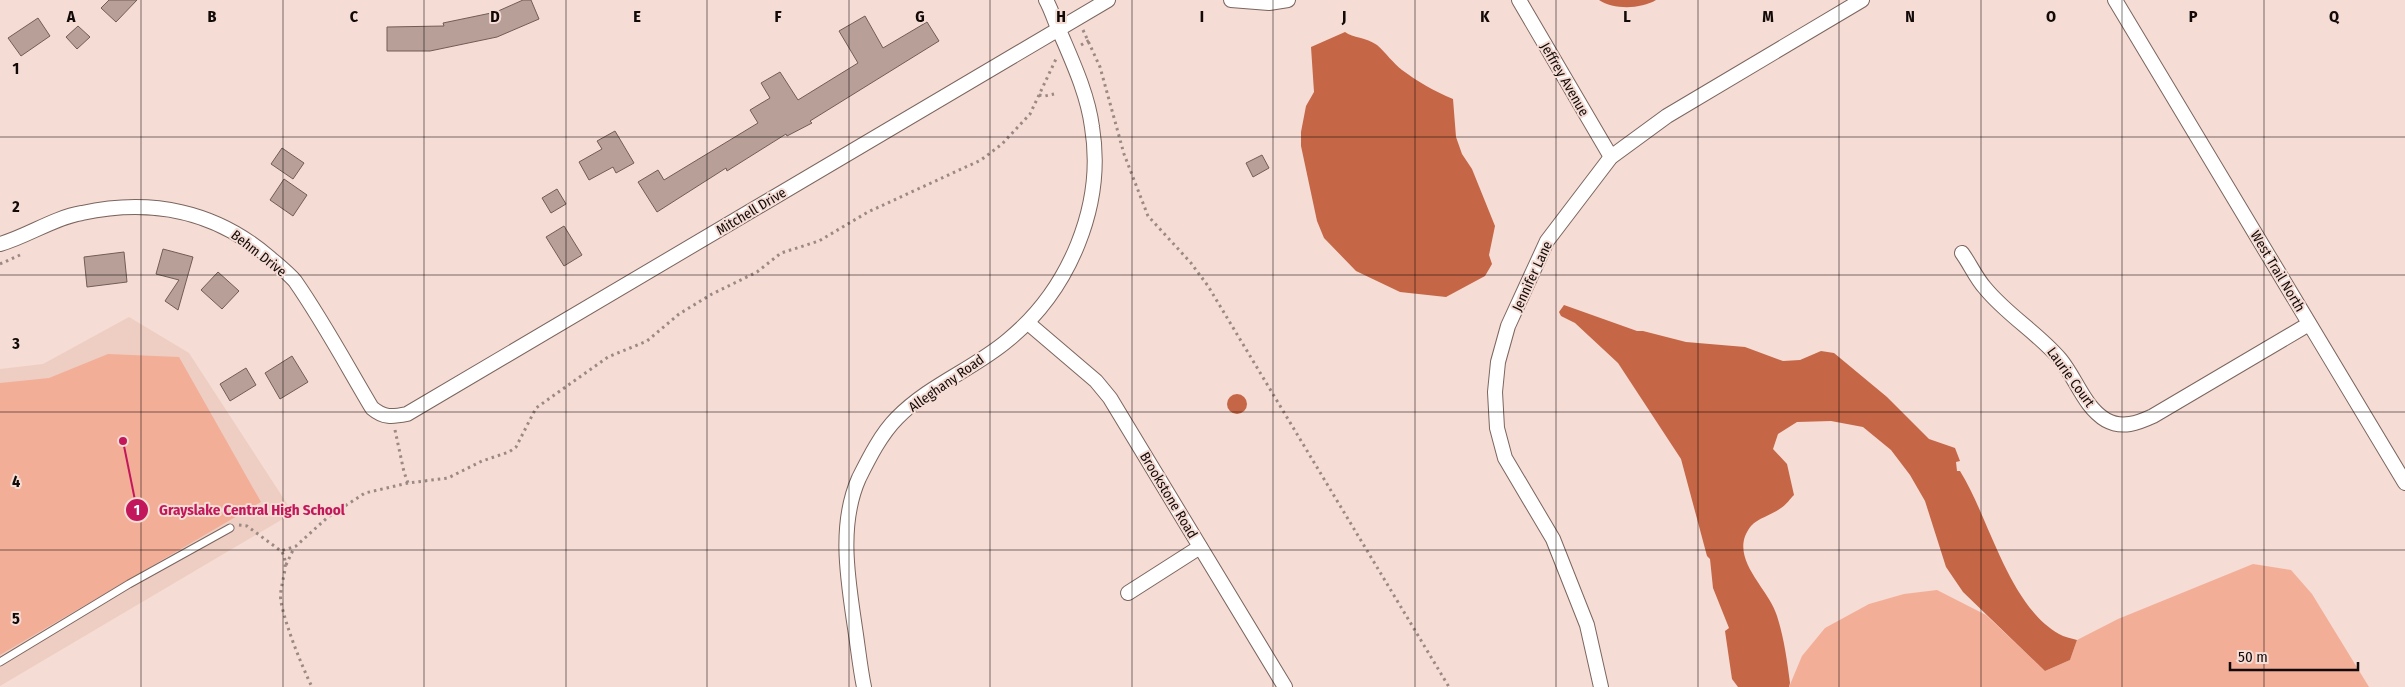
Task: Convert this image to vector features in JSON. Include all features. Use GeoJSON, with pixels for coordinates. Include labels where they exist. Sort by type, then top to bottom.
{"type":"FeatureCollection","features":[{"type":"Feature","properties":{"kind":"street","name":"Alleghany Road"},"geometry":{"type":"LineString","coordinates":[[864,687],[848,581],[846,545],[849,517],[858,480],[874,449],[897,418],[919,399],[1007,341],[1028,323],[1065,273],[1087,218],[1094,183],[1095,156],[1092,127],[1086,100],[1046,0]]}},
{"type":"Feature","properties":{"kind":"street","name":"Mitchell Drive"},"geometry":{"type":"LineString","coordinates":[[392,423],[1108,0]]}},
{"type":"Feature","properties":{"kind":"street"},"geometry":{"type":"LineString","coordinates":[[1231,0],[1269,3],[1288,0]]}},
{"type":"Feature","properties":{"kind":"street","name":"Jeffrey Avenue"},"geometry":{"type":"LineString","coordinates":[[1519,0],[1611,158]]}},
{"type":"Feature","properties":{"kind":"street","name":"Jennifer Lane"},"geometry":{"type":"LineString","coordinates":[[1601,687],[1587,624],[1553,539],[1505,458],[1497,428],[1495,392],[1498,362],[1508,326],[1547,241],[1611,158],[1667,116],[1862,0]]}},
{"type":"Feature","properties":{"kind":"street","name":"West Trail North"},"geometry":{"type":"LineString","coordinates":[[2115,0],[2405,483]]}},
{"type":"Feature","properties":{"kind":"street","name":"Behm Drive"},"geometry":{"type":"LineString","coordinates":[[0,244],[57,220],[80,213],[115,207],[146,206],[186,212],[226,226],[258,248],[294,280],[372,408],[392,423]]}},
{"type":"Feature","properties":{"kind":"street","name":"Laurie Court"},"geometry":{"type":"LineString","coordinates":[[1962,253],[1985,288],[2043,339],[2062,362],[2093,409],[2107,420],[2120,425],[2136,424],[2153,416],[2309,324]]}},
{"type":"Feature","properties":{"kind":"street","name":"Brookstone Road"},"geometry":{"type":"LineString","coordinates":[[1028,323],[1096,381],[1110,398],[1285,687]]}},
{"type":"Feature","properties":{"kind":"street"},"geometry":{"type":"LineString","coordinates":[[1128,593],[1200,547]]}},
{"type":"Feature","properties":{"kind":"lane"},"geometry":{"type":"LineString","coordinates":[[0,662],[129,584],[230,528]]}},
{"type":"Feature","properties":{"kind":"path"},"geometry":{"type":"LineString","coordinates":[[1077,18],[1090,40],[1109,96],[1124,154],[1148,216],[1191,262],[1208,286],[1450,687]]}},
{"type":"Feature","properties":{"kind":"path"},"geometry":{"type":"LineString","coordinates":[[312,687],[300,662],[281,601],[286,567],[296,546],[328,516],[355,498],[374,490],[448,478],[482,461],[509,452],[516,447],[536,408],[608,357],[647,341],[679,314],[712,294],[757,272],[781,253],[819,241],[868,212],[981,160],[1030,114],[1058,56],[1090,40]]}},
{"type":"Feature","properties":{"kind":"path"},"geometry":{"type":"LineString","coordinates":[[1039,95],[1054,94]]}},
{"type":"Feature","properties":{"kind":"path"},"geometry":{"type":"LineString","coordinates":[[0,264],[22,254]]}},
{"type":"Feature","properties":{"kind":"path"},"geometry":{"type":"LineString","coordinates":[[392,423],[408,483]]}},
{"type":"Feature","properties":{"kind":"path"},"geometry":{"type":"LineString","coordinates":[[230,528],[237,525],[247,526],[282,551],[286,567]]}},
{"type":"Feature","properties":{"kind":"path"},"geometry":{"type":"LineString","coordinates":[[282,551],[296,546]]}},
{"type":"Feature","properties":{"kind":"shaded area"},"geometry":{"type":"Polygon","coordinates":[[[1599,0],[1656,0],[1635,7],[1620,7],[1599,0]]]}},
{"type":"Feature","properties":{"kind":"shaded area"},"geometry":{"type":"Polygon","coordinates":[[[1345,32],[1373,42],[1408,74],[1426,86],[1453,99],[1456,137],[1462,154],[1472,169],[1495,226],[1489,255],[1492,264],[1485,276],[1446,297],[1400,292],[1356,271],[1324,238],[1317,221],[1301,146],[1301,132],[1306,106],[1314,92],[1311,47],[1345,32]]]}},
{"type":"Feature","properties":{"kind":"shaded area"},"geometry":{"type":"Polygon","coordinates":[[[1564,305],[1637,331],[1686,342],[1745,347],[1783,361],[1800,360],[1821,351],[1834,353],[1887,397],[1929,439],[1955,448],[1960,461],[1956,462],[1957,471],[1960,471],[1970,490],[2001,559],[2026,603],[2041,621],[2059,634],[2077,640],[2070,660],[2045,671],[1963,592],[1946,567],[1925,501],[1910,475],[1891,450],[1863,427],[1831,421],[1797,422],[1778,434],[1773,449],[1787,464],[1794,495],[1783,507],[1751,526],[1745,538],[1743,549],[1746,561],[1773,605],[1777,616],[1790,683],[1789,687],[1738,687],[1732,679],[1725,631],[1729,628],[1713,588],[1710,559],[1707,556],[1681,459],[1618,363],[1575,323],[1561,316],[1559,312],[1564,305]]]}},
{"type":"Feature","properties":{"kind":"shaded area"},"geometry":{"type":"Polygon","coordinates":[[[129,317],[189,353],[293,513],[0,686],[0,369],[43,364],[129,317]]]}},
{"type":"Feature","properties":{"kind":"shaded area"},"geometry":{"type":"Polygon","coordinates":[[[108,354],[179,357],[261,502],[0,655],[0,383],[49,378],[108,354]]]}},
{"type":"Feature","properties":{"kind":"shaded area"},"geometry":{"type":"Polygon","coordinates":[[[1233,394],[1241,394],[1247,400],[1247,408],[1241,414],[1233,414],[1227,408],[1227,400],[1233,394]]]}},
{"type":"Feature","properties":{"kind":"shaded area"},"geometry":{"type":"Polygon","coordinates":[[[2253,564],[2291,570],[2312,594],[2369,687],[1789,687],[1802,656],[1825,628],[1869,604],[1904,594],[1937,590],[1986,615],[2045,671],[2070,660],[2077,640],[2118,619],[2253,564]]]}},
{"type":"Feature","properties":{"kind":"building"},"geometry":{"type":"Polygon","coordinates":[[[109,0],[137,0],[116,22],[101,8],[109,0]]]}},
{"type":"Feature","properties":{"kind":"building"},"geometry":{"type":"Polygon","coordinates":[[[523,0],[531,0],[539,19],[497,37],[430,51],[387,51],[387,27],[444,26],[443,23],[496,12],[523,0]]]}},
{"type":"Feature","properties":{"kind":"building"},"geometry":{"type":"Polygon","coordinates":[[[865,16],[883,48],[927,22],[939,41],[810,121],[812,123],[787,136],[786,134],[727,171],[726,168],[657,212],[638,182],[658,170],[664,180],[758,123],[750,110],[770,98],[761,83],[780,72],[798,100],[858,63],[839,31],[865,16]]]}},
{"type":"Feature","properties":{"kind":"building"},"geometry":{"type":"Polygon","coordinates":[[[38,18],[50,36],[21,56],[8,38],[38,18]]]}},
{"type":"Feature","properties":{"kind":"building"},"geometry":{"type":"Polygon","coordinates":[[[78,26],[90,37],[77,49],[66,37],[78,26]]]}},
{"type":"Feature","properties":{"kind":"building"},"geometry":{"type":"Polygon","coordinates":[[[615,131],[634,163],[616,173],[613,167],[589,180],[579,162],[602,149],[597,141],[615,131]]]}},
{"type":"Feature","properties":{"kind":"building"},"geometry":{"type":"Polygon","coordinates":[[[282,148],[304,163],[293,179],[271,164],[282,148]]]}},
{"type":"Feature","properties":{"kind":"building"},"geometry":{"type":"Polygon","coordinates":[[[1262,155],[1269,168],[1253,177],[1246,163],[1262,155]]]}},
{"type":"Feature","properties":{"kind":"building"},"geometry":{"type":"Polygon","coordinates":[[[284,179],[307,195],[293,216],[270,200],[284,179]]]}},
{"type":"Feature","properties":{"kind":"building"},"geometry":{"type":"Polygon","coordinates":[[[557,189],[566,204],[551,213],[542,198],[557,189]]]}},
{"type":"Feature","properties":{"kind":"building"},"geometry":{"type":"Polygon","coordinates":[[[564,226],[582,255],[564,266],[546,237],[564,226]]]}},
{"type":"Feature","properties":{"kind":"building"},"geometry":{"type":"Polygon","coordinates":[[[163,249],[193,257],[178,310],[165,301],[179,280],[156,274],[163,249]]]}},
{"type":"Feature","properties":{"kind":"building"},"geometry":{"type":"Polygon","coordinates":[[[124,252],[127,282],[87,287],[84,257],[124,252]]]}},
{"type":"Feature","properties":{"kind":"building"},"geometry":{"type":"Polygon","coordinates":[[[218,272],[239,291],[222,309],[201,290],[218,272]]]}},
{"type":"Feature","properties":{"kind":"building"},"geometry":{"type":"Polygon","coordinates":[[[292,356],[308,382],[280,399],[265,373],[292,356]]]}},
{"type":"Feature","properties":{"kind":"building"},"geometry":{"type":"Polygon","coordinates":[[[246,368],[256,385],[230,401],[220,384],[246,368]]]}},
{"type":"Feature","properties":{"kind":"place","name":"Grayslake Central High School"},"geometry":{"type":"Point","coordinates":[123,441]}}]}
